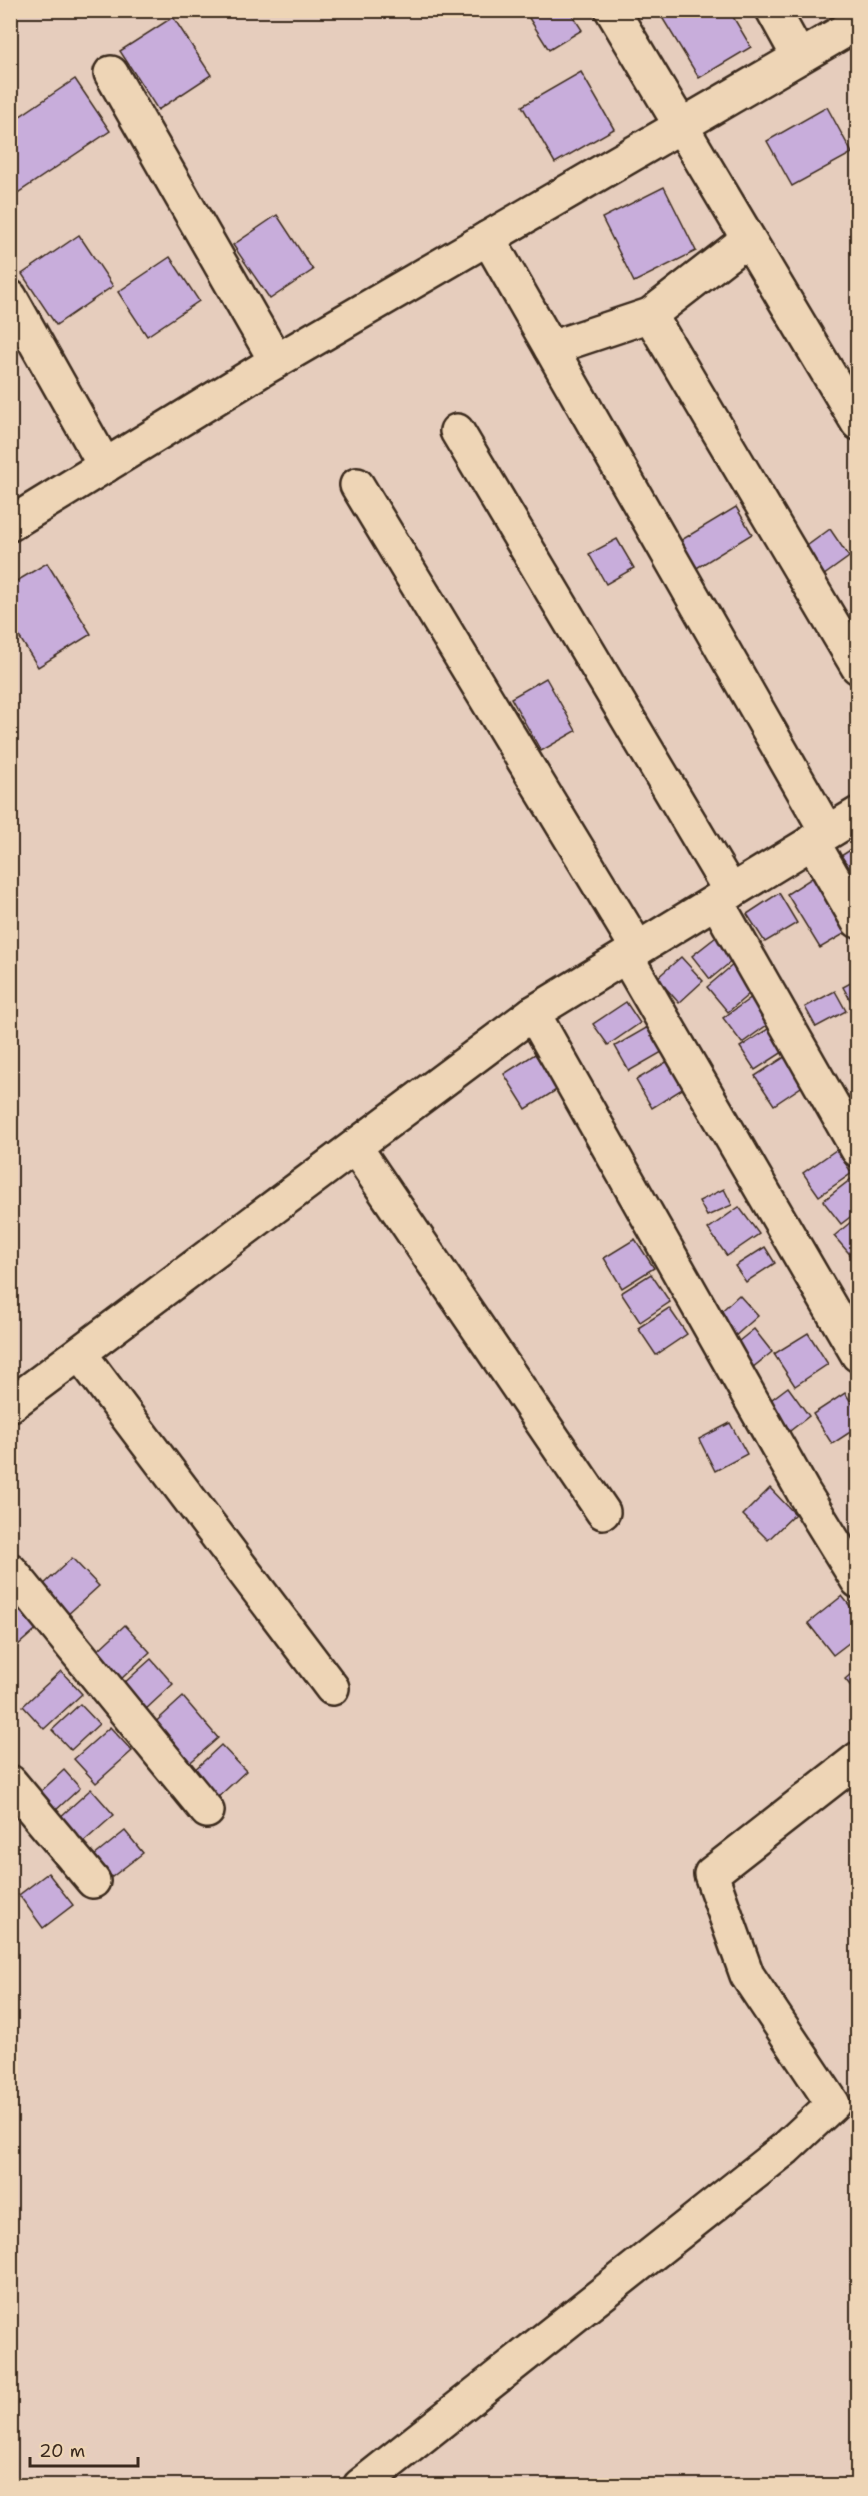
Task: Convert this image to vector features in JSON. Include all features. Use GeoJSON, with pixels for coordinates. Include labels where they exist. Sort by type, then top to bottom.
{"type":"FeatureCollection","features":[{"type":"Feature","properties":{"kind":"street"},"geometry":{"type":"LineString","coordinates":[[612,10],[858,423]]}},
{"type":"Feature","properties":{"kind":"street"},"geometry":{"type":"LineString","coordinates":[[773,10],[799,57]]}},
{"type":"Feature","properties":{"kind":"street"},"geometry":{"type":"LineString","coordinates":[[10,524],[276,361],[858,23]]}},
{"type":"Feature","properties":{"kind":"street"},"geometry":{"type":"LineString","coordinates":[[111,73],[276,361]]}},
{"type":"Feature","properties":{"kind":"street"},"geometry":{"type":"LineString","coordinates":[[488,238],[820,837],[858,921]]}},
{"type":"Feature","properties":{"kind":"street"},"geometry":{"type":"LineString","coordinates":[[550,348],[650,315],[748,239]]}},
{"type":"Feature","properties":{"kind":"street"},"geometry":{"type":"LineString","coordinates":[[10,297],[105,466]]}},
{"type":"Feature","properties":{"kind":"street"},"geometry":{"type":"LineString","coordinates":[[650,315],[858,667]]}},
{"type":"Feature","properties":{"kind":"street"},"geometry":{"type":"LineString","coordinates":[[457,431],[723,896],[858,1150]]}},
{"type":"Feature","properties":{"kind":"street"},"geometry":{"type":"LineString","coordinates":[[357,485],[632,952],[858,1355]]}},
{"type":"Feature","properties":{"kind":"street"},"geometry":{"type":"LineString","coordinates":[[10,1405],[533,1014],[858,814]]}},
{"type":"Feature","properties":{"kind":"street"},"geometry":{"type":"LineString","coordinates":[[533,1014],[800,1485],[858,1581]]}},
{"type":"Feature","properties":{"kind":"street"},"geometry":{"type":"LineString","coordinates":[[355,1147],[603,1512]]}},
{"type":"Feature","properties":{"kind":"street"},"geometry":{"type":"LineString","coordinates":[[80,1354],[332,1688]]}},
{"type":"Feature","properties":{"kind":"street"},"geometry":{"type":"LineString","coordinates":[[10,1570],[207,1811]]}},
{"type":"Feature","properties":{"kind":"street"},"geometry":{"type":"LineString","coordinates":[[360,2486],[786,2148],[833,2104],[747,1975],[711,1874],[858,1759]]}},
{"type":"Feature","properties":{"kind":"street"},"geometry":{"type":"LineString","coordinates":[[10,1782],[93,1881]]}},
{"type":"Feature","properties":{"kind":"building"},"geometry":{"type":"Polygon","coordinates":[[[524,10],[569,10],[582,30],[549,50],[524,10]]]}},
{"type":"Feature","properties":{"kind":"building"},"geometry":{"type":"Polygon","coordinates":[[[667,10],[729,10],[751,47],[699,78],[660,14],[667,10]]]}},
{"type":"Feature","properties":{"kind":"building"},"geometry":{"type":"Polygon","coordinates":[[[173,17],[211,75],[158,110],[120,51],[173,17]]]}},
{"type":"Feature","properties":{"kind":"building"},"geometry":{"type":"Polygon","coordinates":[[[581,72],[614,129],[555,163],[522,106],[581,72]]]}},
{"type":"Feature","properties":{"kind":"building"},"geometry":{"type":"Polygon","coordinates":[[[75,79],[110,131],[10,198],[10,123],[75,79]]]}},
{"type":"Feature","properties":{"kind":"building"},"geometry":{"type":"Polygon","coordinates":[[[827,107],[852,153],[792,186],[767,141],[827,107]]]}},
{"type":"Feature","properties":{"kind":"building"},"geometry":{"type":"Polygon","coordinates":[[[664,187],[696,251],[634,282],[602,218],[664,187]]]}},
{"type":"Feature","properties":{"kind":"building"},"geometry":{"type":"Polygon","coordinates":[[[277,215],[313,270],[270,299],[233,245],[277,215]]]}},
{"type":"Feature","properties":{"kind":"building"},"geometry":{"type":"Polygon","coordinates":[[[79,235],[113,286],[56,325],[22,274],[79,235]]]}},
{"type":"Feature","properties":{"kind":"building"},"geometry":{"type":"Polygon","coordinates":[[[170,257],[199,301],[147,336],[118,292],[170,257]]]}},
{"type":"Feature","properties":{"kind":"building"},"geometry":{"type":"Polygon","coordinates":[[[736,507],[752,534],[687,574],[670,547],[736,507]]]}},
{"type":"Feature","properties":{"kind":"building"},"geometry":{"type":"Polygon","coordinates":[[[830,529],[849,557],[820,578],[800,551],[830,529]]]}},
{"type":"Feature","properties":{"kind":"building"},"geometry":{"type":"Polygon","coordinates":[[[617,539],[634,568],[606,584],[589,554],[617,539]]]}},
{"type":"Feature","properties":{"kind":"building"},"geometry":{"type":"Polygon","coordinates":[[[47,563],[91,634],[38,667],[10,622],[10,585],[47,563]]]}},
{"type":"Feature","properties":{"kind":"building"},"geometry":{"type":"Polygon","coordinates":[[[546,678],[576,731],[541,751],[511,698],[546,678]]]}},
{"type":"Feature","properties":{"kind":"building"},"geometry":{"type":"Polygon","coordinates":[[[858,845],[858,879],[841,856],[858,845]]]}},
{"type":"Feature","properties":{"kind":"building"},"geometry":{"type":"Polygon","coordinates":[[[815,876],[849,931],[820,948],[787,894],[815,876]]]}},
{"type":"Feature","properties":{"kind":"building"},"geometry":{"type":"Polygon","coordinates":[[[779,893],[797,923],[765,942],[747,914],[779,893]]]}},
{"type":"Feature","properties":{"kind":"building"},"geometry":{"type":"Polygon","coordinates":[[[720,934],[738,956],[710,979],[692,956],[720,934]]]}},
{"type":"Feature","properties":{"kind":"building"},"geometry":{"type":"Polygon","coordinates":[[[681,957],[703,981],[679,1003],[657,978],[681,957]]]}},
{"type":"Feature","properties":{"kind":"building"},"geometry":{"type":"Polygon","coordinates":[[[735,963],[756,988],[728,1012],[707,987],[735,963]]]}},
{"type":"Feature","properties":{"kind":"building"},"geometry":{"type":"Polygon","coordinates":[[[858,979],[858,1002],[853,1005],[843,987],[858,979]]]}},
{"type":"Feature","properties":{"kind":"building"},"geometry":{"type":"Polygon","coordinates":[[[835,991],[846,1011],[816,1027],[805,1007],[835,991]]]}},
{"type":"Feature","properties":{"kind":"building"},"geometry":{"type":"Polygon","coordinates":[[[752,997],[771,1022],[742,1043],[723,1018],[752,997]]]}},
{"type":"Feature","properties":{"kind":"building"},"geometry":{"type":"Polygon","coordinates":[[[626,1002],[640,1023],[608,1045],[593,1024],[626,1002]]]}},
{"type":"Feature","properties":{"kind":"building"},"geometry":{"type":"Polygon","coordinates":[[[648,1027],[662,1052],[629,1071],[615,1046],[648,1027]]]}},
{"type":"Feature","properties":{"kind":"building"},"geometry":{"type":"Polygon","coordinates":[[[771,1027],[786,1050],[755,1070],[740,1047],[771,1027]]]}},
{"type":"Feature","properties":{"kind":"building"},"geometry":{"type":"Polygon","coordinates":[[[535,1054],[558,1089],[526,1109],[504,1074],[535,1054]]]}},
{"type":"Feature","properties":{"kind":"building"},"geometry":{"type":"Polygon","coordinates":[[[786,1056],[804,1085],[774,1105],[755,1076],[786,1056]]]}},
{"type":"Feature","properties":{"kind":"building"},"geometry":{"type":"Polygon","coordinates":[[[668,1061],[684,1088],[652,1108],[636,1080],[668,1061]]]}},
{"type":"Feature","properties":{"kind":"building"},"geometry":{"type":"Polygon","coordinates":[[[836,1150],[852,1173],[819,1196],[803,1173],[836,1150]]]}},
{"type":"Feature","properties":{"kind":"building"},"geometry":{"type":"Polygon","coordinates":[[[855,1176],[858,1179],[858,1211],[841,1224],[823,1201],[855,1176]]]}},
{"type":"Feature","properties":{"kind":"building"},"geometry":{"type":"Polygon","coordinates":[[[724,1189],[732,1205],[707,1216],[699,1201],[724,1189]]]}},
{"type":"Feature","properties":{"kind":"building"},"geometry":{"type":"Polygon","coordinates":[[[739,1207],[759,1234],[727,1256],[708,1229],[739,1207]]]}},
{"type":"Feature","properties":{"kind":"building"},"geometry":{"type":"Polygon","coordinates":[[[858,1216],[858,1256],[854,1259],[834,1236],[858,1216]]]}},
{"type":"Feature","properties":{"kind":"building"},"geometry":{"type":"Polygon","coordinates":[[[635,1239],[654,1268],[622,1288],[604,1258],[635,1239]]]}},
{"type":"Feature","properties":{"kind":"building"},"geometry":{"type":"Polygon","coordinates":[[[765,1247],[775,1263],[746,1282],[735,1266],[765,1247]]]}},
{"type":"Feature","properties":{"kind":"building"},"geometry":{"type":"Polygon","coordinates":[[[651,1274],[670,1302],[640,1322],[621,1293],[651,1274]]]}},
{"type":"Feature","properties":{"kind":"building"},"geometry":{"type":"Polygon","coordinates":[[[739,1295],[758,1316],[734,1337],[715,1317],[739,1295]]]}},
{"type":"Feature","properties":{"kind":"building"},"geometry":{"type":"Polygon","coordinates":[[[669,1308],[687,1334],[656,1355],[638,1328],[669,1308]]]}},
{"type":"Feature","properties":{"kind":"building"},"geometry":{"type":"Polygon","coordinates":[[[754,1329],[772,1352],[747,1372],[729,1349],[754,1329]]]}},
{"type":"Feature","properties":{"kind":"building"},"geometry":{"type":"Polygon","coordinates":[[[808,1333],[828,1364],[795,1386],[774,1354],[808,1333]]]}},
{"type":"Feature","properties":{"kind":"building"},"geometry":{"type":"Polygon","coordinates":[[[788,1387],[809,1416],[781,1438],[759,1409],[788,1387]]]}},
{"type":"Feature","properties":{"kind":"building"},"geometry":{"type":"Polygon","coordinates":[[[845,1393],[858,1412],[858,1427],[832,1444],[813,1414],[845,1393]]]}},
{"type":"Feature","properties":{"kind":"building"},"geometry":{"type":"Polygon","coordinates":[[[730,1423],[747,1454],[715,1471],[699,1439],[730,1423]]]}},
{"type":"Feature","properties":{"kind":"building"},"geometry":{"type":"Polygon","coordinates":[[[770,1488],[795,1514],[768,1540],[743,1515],[770,1488]]]}},
{"type":"Feature","properties":{"kind":"building"},"geometry":{"type":"Polygon","coordinates":[[[72,1558],[99,1586],[66,1616],[40,1588],[72,1558]]]}},
{"type":"Feature","properties":{"kind":"building"},"geometry":{"type":"Polygon","coordinates":[[[17,1596],[42,1624],[10,1652],[10,1602],[17,1596]]]}},
{"type":"Feature","properties":{"kind":"building"},"geometry":{"type":"Polygon","coordinates":[[[842,1596],[858,1616],[858,1636],[833,1655],[808,1623],[842,1596]]]}},
{"type":"Feature","properties":{"kind":"building"},"geometry":{"type":"Polygon","coordinates":[[[125,1625],[150,1652],[120,1680],[95,1653],[125,1625]]]}},
{"type":"Feature","properties":{"kind":"building"},"geometry":{"type":"Polygon","coordinates":[[[151,1659],[173,1684],[145,1710],[122,1685],[151,1659]]]}},
{"type":"Feature","properties":{"kind":"building"},"geometry":{"type":"Polygon","coordinates":[[[858,1668],[858,1695],[845,1679],[858,1668]]]}},
{"type":"Feature","properties":{"kind":"building"},"geometry":{"type":"Polygon","coordinates":[[[61,1671],[82,1694],[44,1729],[23,1706],[61,1671]]]}},
{"type":"Feature","properties":{"kind":"building"},"geometry":{"type":"Polygon","coordinates":[[[183,1697],[218,1738],[185,1767],[150,1727],[183,1697]]]}},
{"type":"Feature","properties":{"kind":"building"},"geometry":{"type":"Polygon","coordinates":[[[80,1704],[99,1724],[71,1750],[52,1730],[80,1704]]]}},
{"type":"Feature","properties":{"kind":"building"},"geometry":{"type":"Polygon","coordinates":[[[110,1727],[132,1751],[96,1783],[74,1759],[110,1727]]]}},
{"type":"Feature","properties":{"kind":"building"},"geometry":{"type":"Polygon","coordinates":[[[221,1745],[246,1771],[214,1801],[190,1774],[221,1745]]]}},
{"type":"Feature","properties":{"kind":"building"},"geometry":{"type":"Polygon","coordinates":[[[64,1770],[80,1788],[55,1811],[39,1793],[64,1770]]]}},
{"type":"Feature","properties":{"kind":"building"},"geometry":{"type":"Polygon","coordinates":[[[91,1789],[114,1815],[80,1845],[58,1819],[91,1789]]]}},
{"type":"Feature","properties":{"kind":"building"},"geometry":{"type":"Polygon","coordinates":[[[125,1831],[143,1853],[112,1877],[94,1856],[125,1831]]]}},
{"type":"Feature","properties":{"kind":"building"},"geometry":{"type":"Polygon","coordinates":[[[48,1873],[73,1905],[43,1928],[19,1895],[48,1873]]]}}]}
